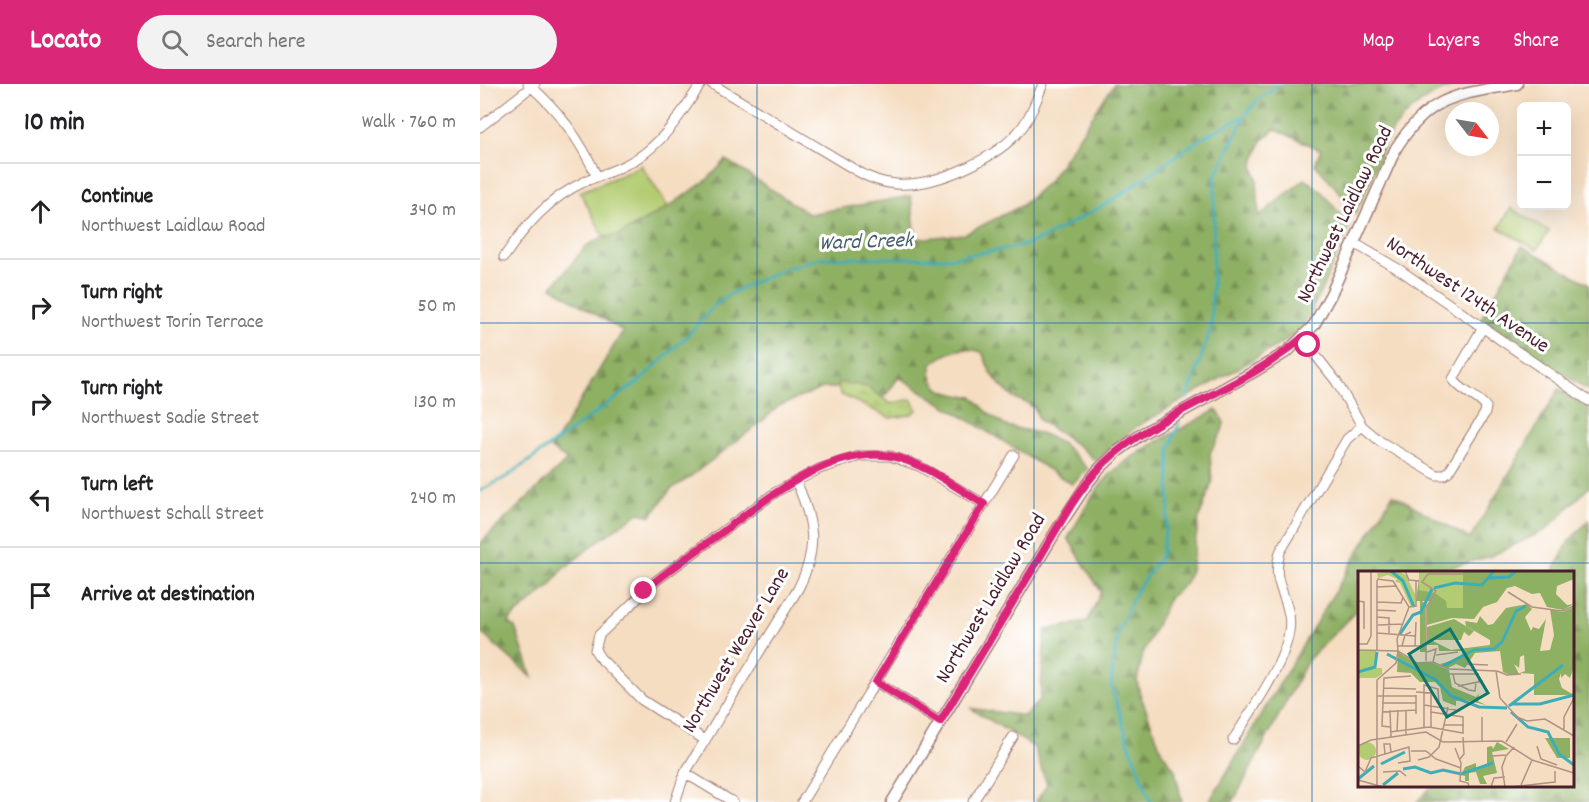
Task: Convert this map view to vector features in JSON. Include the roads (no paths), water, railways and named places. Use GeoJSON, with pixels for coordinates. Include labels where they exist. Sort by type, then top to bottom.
{"type":"FeatureCollection","features":[{"type":"Feature","properties":{"kind":"street"},"geometry":{"type":"LineString","coordinates":[[504,257],[522,231],[544,209],[574,187],[630,162],[647,151],[669,130],[700,84]]}},
{"type":"Feature","properties":{"kind":"street"},"geometry":{"type":"LineString","coordinates":[[712,84],[857,171],[877,181],[897,184],[930,180],[971,165],[995,153],[1024,125],[1043,84]]}},
{"type":"Feature","properties":{"kind":"street","name":"Northwest Laidlaw Road"},"geometry":{"type":"LineString","coordinates":[[892,802],[1058,528],[1098,470],[1143,433],[1288,351],[1302,338],[1323,310],[1396,148],[1410,126],[1426,111],[1449,98],[1516,84]]}},
{"type":"Feature","properties":{"kind":"street"},"geometry":{"type":"LineString","coordinates":[[480,127],[532,85],[571,130],[597,177]]}},
{"type":"Feature","properties":{"kind":"street","name":"Northwest 124th Avenue"},"geometry":{"type":"LineString","coordinates":[[1354,243],[1400,270],[1589,401]]}},
{"type":"Feature","properties":{"kind":"street"},"geometry":{"type":"LineString","coordinates":[[1302,338],[1336,381],[1362,426],[1381,442],[1437,475],[1444,475],[1449,471],[1485,413],[1486,407],[1483,402],[1456,385],[1453,379],[1483,327]]}},
{"type":"Feature","properties":{"kind":"street"},"geometry":{"type":"LineString","coordinates":[[1233,740],[1280,662],[1290,632],[1289,615],[1278,581],[1277,563],[1280,552],[1347,439],[1362,426]]}},
{"type":"Feature","properties":{"kind":"street"},"geometry":{"type":"LineString","coordinates":[[802,802],[1014,455]]}},
{"type":"Feature","properties":{"kind":"street"},"geometry":{"type":"LineString","coordinates":[[705,740],[642,700],[600,658],[596,650],[597,639],[603,631],[657,580],[776,492],[819,469],[860,456],[890,456],[919,466],[984,504]]}},
{"type":"Feature","properties":{"kind":"street","name":"Northwest Weaver Lane"},"geometry":{"type":"LineString","coordinates":[[675,802],[685,773],[798,589],[808,566],[813,531],[808,507],[796,481]]}},
{"type":"Feature","properties":{"kind":"street"},"geometry":{"type":"LineString","coordinates":[[876,682],[940,722]]}},
{"type":"Feature","properties":{"kind":"street"},"geometry":{"type":"LineString","coordinates":[[974,802],[1013,737]]}},
{"type":"Feature","properties":{"kind":"street"},"geometry":{"type":"LineString","coordinates":[[685,773],[733,802]]}},
{"type":"Feature","properties":{"kind":"waterway","name":"Ward Creek"},"geometry":{"type":"LineString","coordinates":[[480,491],[508,476],[640,381],[685,338],[715,305],[737,290],[784,269],[821,258],[950,258],[1018,247],[1044,238],[1113,200],[1200,139],[1244,116],[1260,98],[1280,84]]}},
{"type":"Feature","properties":{"kind":"waterway"},"geometry":{"type":"LineString","coordinates":[[1187,398],[1211,329],[1215,178],[1244,117]]}},
{"type":"Feature","properties":{"kind":"waterway"},"geometry":{"type":"LineString","coordinates":[[1151,802],[1128,741],[1111,685],[1117,635],[1136,591],[1161,556],[1169,507],[1170,448],[1179,423]]}}]}
